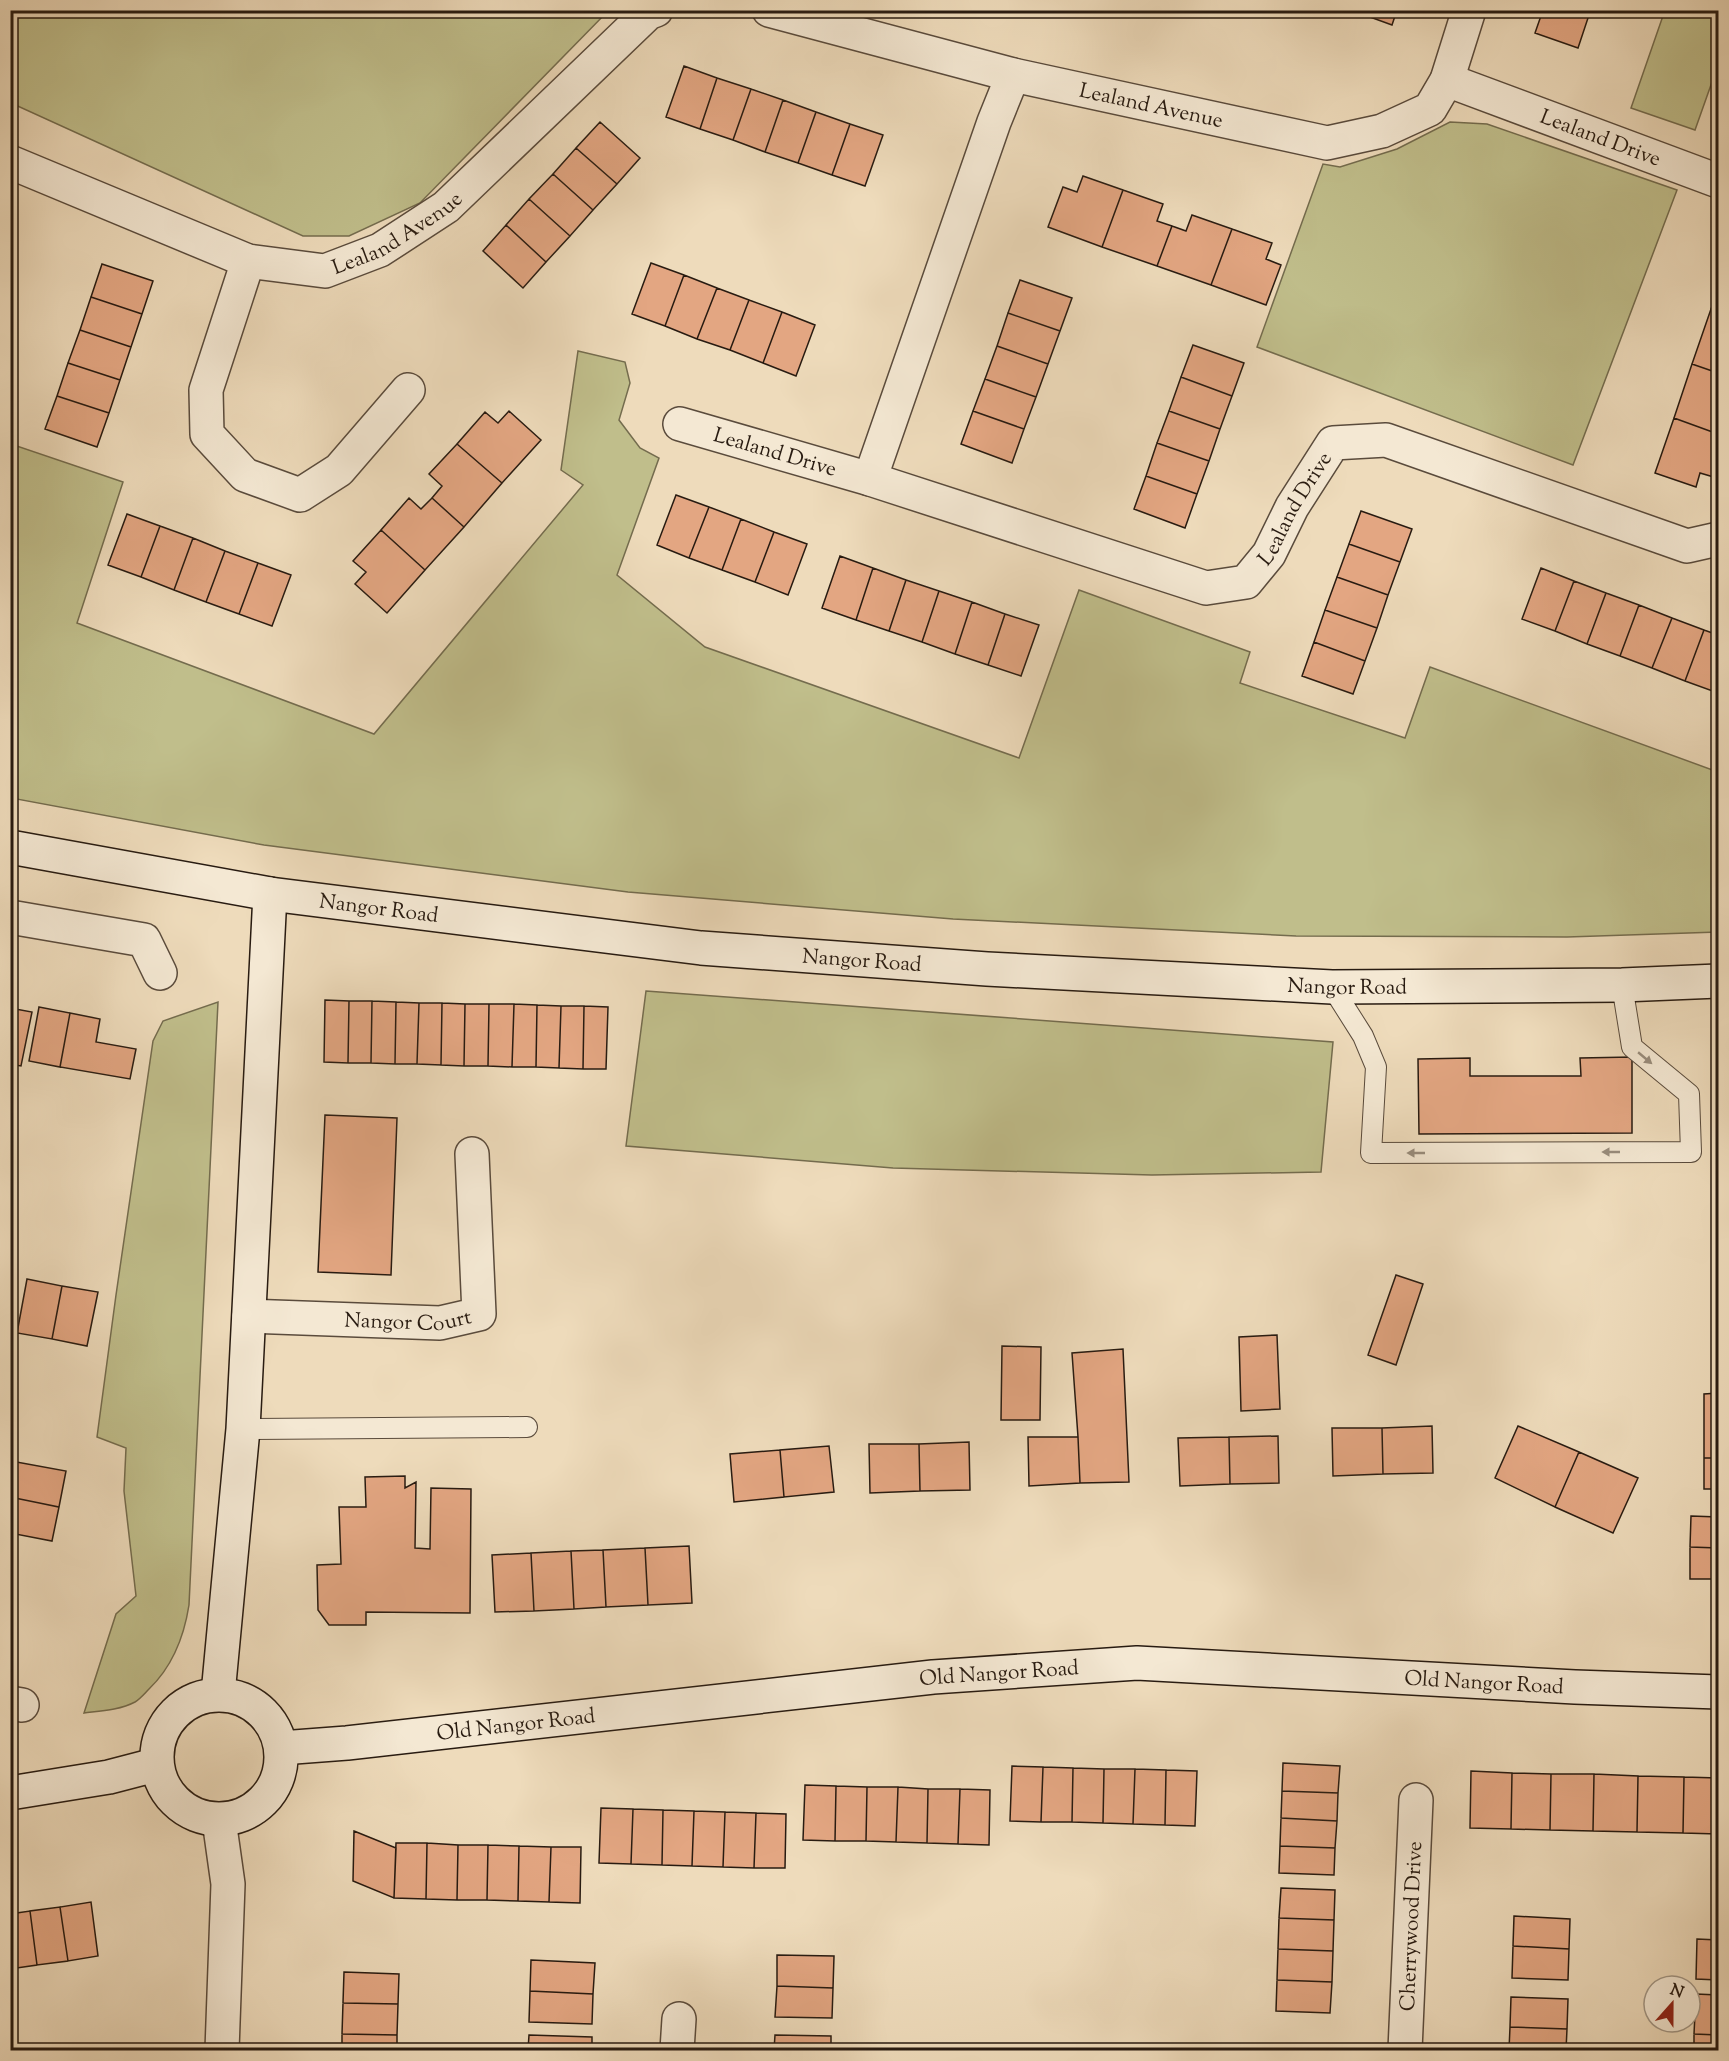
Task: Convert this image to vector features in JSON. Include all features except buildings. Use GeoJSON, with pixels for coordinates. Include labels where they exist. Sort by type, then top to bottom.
{"type":"FeatureCollection","features":[{"type":"Feature","properties":{"kind":"street","name":"Lealand Avenue"},"geometry":{"type":"LineString","coordinates":[[10,162],[248,261],[324,272],[380,250],[446,207],[648,13],[656,10]]}},
{"type":"Feature","properties":{"kind":"street","name":"Lealand Avenue"},"geometry":{"type":"LineString","coordinates":[[769,10],[1013,75],[1327,143],[1382,131],[1430,109],[1447,80],[1469,10]]}},
{"type":"Feature","properties":{"kind":"street"},"geometry":{"type":"LineString","coordinates":[[870,479],[994,122],[1013,75]]}},
{"type":"Feature","properties":{"kind":"street","name":"Lealand Drive"},"geometry":{"type":"LineString","coordinates":[[1447,80],[1719,181]]}},
{"type":"Feature","properties":{"kind":"street"},"geometry":{"type":"LineString","coordinates":[[248,261],[206,390],[207,434],[245,475],[300,495],[339,470],[408,390]]}},
{"type":"Feature","properties":{"kind":"street","name":"Lealand Drive"},"geometry":{"type":"LineString","coordinates":[[680,424],[870,479],[1206,588],[1246,582],[1269,554],[1292,507],[1333,443],[1386,440],[1687,546],[1719,539]]}},
{"type":"Feature","properties":{"kind":"street","name":"Nangor Road"},"geometry":{"type":"LineString","coordinates":[[10,847],[270,894],[702,948],[987,969],[1332,987],[1622,985],[1719,981]]}},
{"type":"Feature","properties":{"kind":"street"},"geometry":{"type":"LineString","coordinates":[[218,1694],[243,1429],[270,894]]}},
{"type":"Feature","properties":{"kind":"street"},"geometry":{"type":"LineString","coordinates":[[10,917],[144,940],[160,973]]}},
{"type":"Feature","properties":{"kind":"street","name":"Nangor Court"},"geometry":{"type":"LineString","coordinates":[[249,1316],[440,1323],[479,1314],[472,1154]]}},
{"type":"Feature","properties":{"kind":"street","name":"Old Nangor Road"},"geometry":{"type":"LineString","coordinates":[[280,1748],[347,1743],[933,1677],[1137,1663],[1575,1687],[1719,1692]]}},
{"type":"Feature","properties":{"kind":"street"},"geometry":{"type":"LineString","coordinates":[[218,1694],[238,1697],[256,1706],[270,1721],[282,1758],[279,1777],[269,1794],[256,1808],[238,1817],[219,1820],[200,1817],[182,1808],[168,1794],[155,1765],[159,1737],[167,1720],[181,1706],[199,1697],[218,1694]]}},
{"type":"Feature","properties":{"kind":"street"},"geometry":{"type":"LineString","coordinates":[[10,1793],[109,1777],[155,1765]]}},
{"type":"Feature","properties":{"kind":"street","name":"Cherrywood Drive"},"geometry":{"type":"LineString","coordinates":[[1405,2050],[1416,1800]]}},
{"type":"Feature","properties":{"kind":"street"},"geometry":{"type":"LineString","coordinates":[[219,1820],[228,1884],[222,2050]]}},
{"type":"Feature","properties":{"kind":"lane"},"geometry":{"type":"LineString","coordinates":[[1332,987],[1363,1036],[1376,1067],[1371,1154],[1691,1152],[1689,1094],[1632,1047],[1622,985]]}},
{"type":"Feature","properties":{"kind":"lane"},"geometry":{"type":"LineString","coordinates":[[243,1429],[527,1427]]}},
{"type":"Feature","properties":{"kind":"shaded area"},"geometry":{"type":"Polygon","coordinates":[[[11,10],[608,11],[420,203],[349,236],[303,236],[11,103],[11,10]]]}},
{"type":"Feature","properties":{"kind":"shaded area"},"geometry":{"type":"Polygon","coordinates":[[[1665,10],[1718,11],[1718,65],[1695,130],[1631,108],[1665,10]]]}},
{"type":"Feature","properties":{"kind":"shaded area"},"geometry":{"type":"Polygon","coordinates":[[[1450,122],[1487,124],[1677,190],[1573,465],[1257,347],[1323,164],[1340,167],[1397,149],[1450,122]]]}},
{"type":"Feature","properties":{"kind":"shaded area"},"geometry":{"type":"Polygon","coordinates":[[[578,351],[625,362],[630,383],[619,420],[640,448],[659,458],[617,575],[705,647],[1019,758],[1079,590],[1250,652],[1240,683],[1405,738],[1430,667],[1718,772],[1718,932],[1567,937],[1296,936],[953,919],[628,892],[264,845],[11,798],[11,444],[123,482],[77,623],[374,734],[583,485],[561,470],[578,351]]]}},
{"type":"Feature","properties":{"kind":"shaded area"},"geometry":{"type":"Polygon","coordinates":[[[646,991],[1333,1042],[1321,1172],[1152,1175],[893,1168],[626,1146],[646,991]]]}},
{"type":"Feature","properties":{"kind":"shaded area"},"geometry":{"type":"Polygon","coordinates":[[[218,1002],[187,1617],[176,1651],[164,1671],[141,1698],[123,1707],[84,1713],[116,1614],[136,1596],[124,1491],[126,1448],[97,1437],[153,1041],[163,1021],[218,1002]]]}}]}
